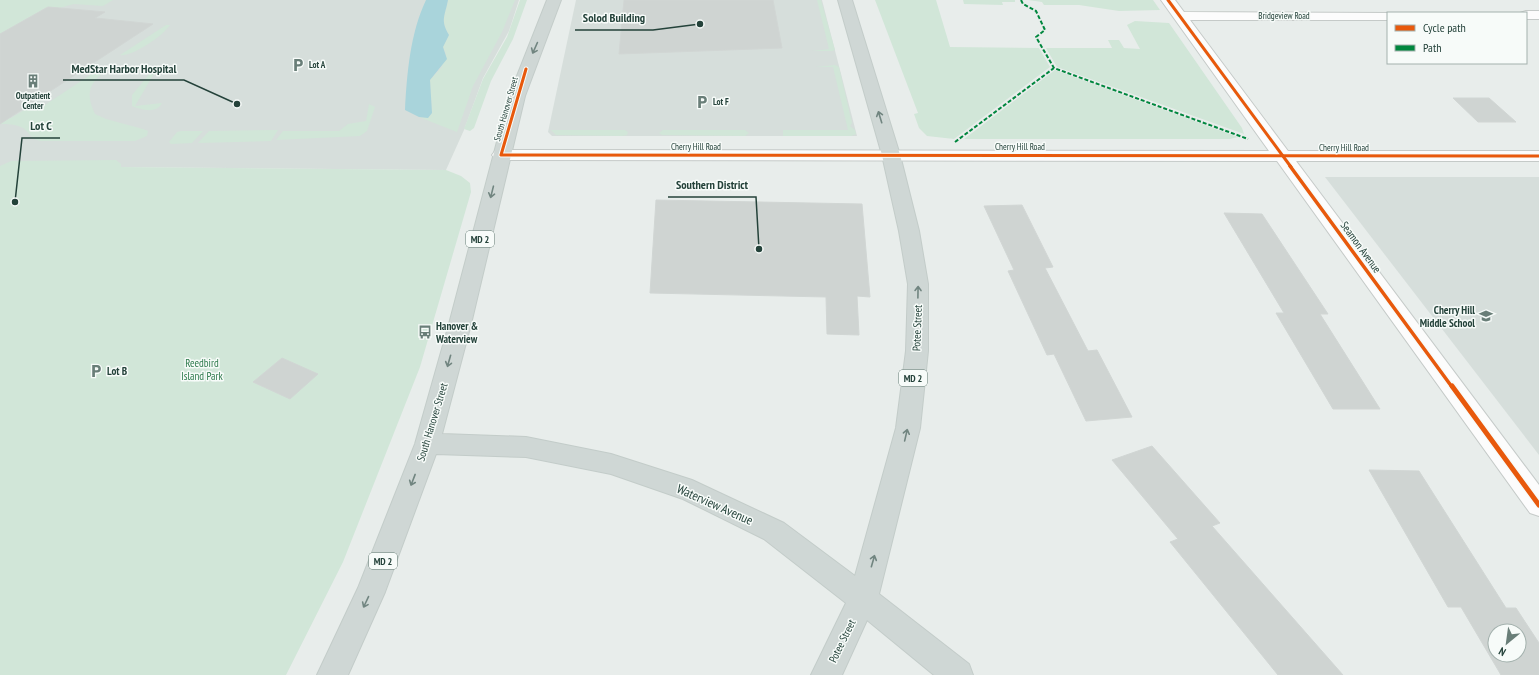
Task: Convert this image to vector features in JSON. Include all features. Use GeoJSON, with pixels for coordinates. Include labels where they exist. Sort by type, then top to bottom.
{"type":"FeatureCollection","features":[{"type":"Feature","properties":{"kind":"main road","name":"South Hanover Street"},"geometry":{"type":"LineString","coordinates":[[332,675],[371,592],[427,444],[460,324],[516,96],[554,0]]}},
{"type":"Feature","properties":{"kind":"main road","name":"Potee Street"},"geometry":{"type":"LineString","coordinates":[[826,675],[863,599],[892,496],[908,428],[917,351],[918,284],[909,231],[891,155],[845,0]]}},
{"type":"Feature","properties":{"kind":"main road","name":"Waterview Avenue"},"geometry":{"type":"LineString","coordinates":[[427,444],[526,447],[610,464],[692,491],[774,531],[863,599],[958,675]]}},
{"type":"Feature","properties":{"kind":"street","name":"Seamon Avenue"},"geometry":{"type":"LineString","coordinates":[[1168,0],[1539,505]]}},
{"type":"Feature","properties":{"kind":"street"},"geometry":{"type":"LineString","coordinates":[[1527,15],[1539,15]]}},
{"type":"Feature","properties":{"kind":"street","name":"Bridgeview Road"},"geometry":{"type":"LineString","coordinates":[[1180,16],[1387,16]]}},
{"type":"Feature","properties":{"kind":"street","name":"Cherry Hill Road"},"geometry":{"type":"LineString","coordinates":[[501,154],[1539,156]]}},
{"type":"Feature","properties":{"kind":"shaded area"},"geometry":{"type":"Polygon","coordinates":[[[0,0],[519,0],[509,31],[483,78],[464,130],[446,170],[13,166],[0,168],[0,0]]]}},
{"type":"Feature","properties":{"kind":"shaded area"},"geometry":{"type":"Polygon","coordinates":[[[576,0],[822,0],[857,136],[552,136],[548,132],[576,0]]]}},
{"type":"Feature","properties":{"kind":"shaded area","name":"Cherry Hill Middle School"},"geometry":{"type":"Polygon","coordinates":[[[1325,177],[1539,177],[1539,455],[1325,177]]]}},
{"type":"Feature","properties":{"kind":"green space"},"geometry":{"type":"Polygon","coordinates":[[[0,0],[113,0],[103,6],[74,4],[59,8],[47,7],[0,34],[0,0]]]}},
{"type":"Feature","properties":{"kind":"green space"},"geometry":{"type":"Polygon","coordinates":[[[448,0],[515,0],[502,32],[473,86],[457,132],[419,117],[428,118],[432,113],[430,80],[441,68],[446,54],[443,47],[449,35],[446,30],[444,18],[448,0]]]}},
{"type":"Feature","properties":{"kind":"green space"},"geometry":{"type":"Polygon","coordinates":[[[520,0],[527,0],[513,39],[491,81],[474,128],[470,131],[464,129],[483,79],[507,37],[520,0]]]}},
{"type":"Feature","properties":{"kind":"green space"},"geometry":{"type":"Polygon","coordinates":[[[817,0],[821,0],[835,50],[832,51],[812,51],[829,49],[817,0]]]}},
{"type":"Feature","properties":{"kind":"green space"},"geometry":{"type":"Polygon","coordinates":[[[875,0],[936,0],[950,47],[1039,48],[1050,67],[954,139],[927,136],[919,128],[914,114],[918,113],[875,0]]]}},
{"type":"Feature","properties":{"kind":"green space"},"geometry":{"type":"Polygon","coordinates":[[[963,0],[1015,0],[1015,2],[1002,2],[1003,5],[964,4],[963,0]]]}},
{"type":"Feature","properties":{"kind":"green space"},"geometry":{"type":"Polygon","coordinates":[[[1028,0],[1153,0],[1160,10],[1119,11],[1079,5],[1044,5],[1042,2],[1028,0]]]}},
{"type":"Feature","properties":{"kind":"green space"},"geometry":{"type":"Polygon","coordinates":[[[1135,21],[1169,23],[1242,128],[1244,134],[1057,67],[1046,48],[1112,48],[1108,40],[1119,40],[1124,48],[1140,49],[1127,25],[1135,21]]]}},
{"type":"Feature","properties":{"kind":"green space"},"geometry":{"type":"Polygon","coordinates":[[[166,25],[170,25],[161,35],[147,45],[132,53],[120,55],[166,25]]]}},
{"type":"Feature","properties":{"kind":"green space"},"geometry":{"type":"Polygon","coordinates":[[[835,65],[839,67],[852,123],[850,126],[855,130],[856,134],[851,136],[783,136],[783,130],[848,130],[833,67],[816,67],[835,65]]]}},
{"type":"Feature","properties":{"kind":"green space"},"geometry":{"type":"Polygon","coordinates":[[[102,67],[109,68],[93,83],[90,94],[90,100],[95,114],[106,119],[148,131],[147,136],[135,141],[41,141],[34,139],[26,130],[20,127],[12,124],[0,124],[0,118],[11,118],[34,104],[45,105],[102,67]]]}},
{"type":"Feature","properties":{"kind":"green space"},"geometry":{"type":"Polygon","coordinates":[[[1055,70],[1238,137],[1230,139],[964,139],[1055,70]]]}},
{"type":"Feature","properties":{"kind":"green space"},"geometry":{"type":"Polygon","coordinates":[[[151,72],[155,72],[135,106],[162,103],[153,110],[144,110],[132,106],[132,95],[151,72]]]}},
{"type":"Feature","properties":{"kind":"green space"},"geometry":{"type":"Polygon","coordinates":[[[369,104],[375,107],[367,131],[360,136],[276,140],[283,131],[339,131],[348,124],[366,121],[369,104]]]}},
{"type":"Feature","properties":{"kind":"green space"},"geometry":{"type":"Polygon","coordinates":[[[278,130],[271,141],[198,143],[209,131],[278,130]]]}},
{"type":"Feature","properties":{"kind":"green space"},"geometry":{"type":"Polygon","coordinates":[[[551,130],[625,130],[628,132],[627,135],[622,136],[556,135],[551,130]]]}},
{"type":"Feature","properties":{"kind":"green space"},"geometry":{"type":"Polygon","coordinates":[[[663,130],[745,130],[749,133],[745,136],[662,135],[659,133],[663,130]]]}},
{"type":"Feature","properties":{"kind":"green space"},"geometry":{"type":"Polygon","coordinates":[[[203,131],[192,143],[171,144],[169,142],[177,132],[203,131]]]}},
{"type":"Feature","properties":{"kind":"green space","name":"Reedbird Island Park"},"geometry":{"type":"Polygon","coordinates":[[[116,160],[121,164],[121,167],[446,170],[461,176],[470,183],[471,192],[420,367],[343,562],[286,675],[0,675],[0,166],[11,161],[116,160]]]}},
{"type":"Feature","properties":{"kind":"water"},"geometry":{"type":"Polygon","coordinates":[[[426,0],[448,0],[444,22],[449,35],[443,47],[447,59],[430,80],[432,113],[428,118],[419,117],[405,110],[410,54],[416,26],[426,0]]]}},
{"type":"Feature","properties":{"kind":"building"},"geometry":{"type":"Polygon","coordinates":[[[624,0],[773,0],[782,48],[619,54],[624,0]]]}},
{"type":"Feature","properties":{"kind":"building","name":"Outpatient Center"},"geometry":{"type":"Polygon","coordinates":[[[48,7],[105,12],[95,18],[153,24],[0,124],[0,34],[48,7]]]}},
{"type":"Feature","properties":{"kind":"building"},"geometry":{"type":"Polygon","coordinates":[[[1453,98],[1489,98],[1516,122],[1478,122],[1453,98]]]}},
{"type":"Feature","properties":{"kind":"building"},"geometry":{"type":"Polygon","coordinates":[[[656,200],[862,204],[870,297],[857,296],[859,335],[827,334],[826,297],[650,293],[656,200]]]}},
{"type":"Feature","properties":{"kind":"building"},"geometry":{"type":"Polygon","coordinates":[[[1022,205],[1053,267],[1045,268],[1088,351],[1097,350],[1132,417],[1086,421],[1054,354],[1047,355],[1008,271],[1014,270],[984,206],[1022,205]]]}},
{"type":"Feature","properties":{"kind":"building"},"geometry":{"type":"Polygon","coordinates":[[[1224,213],[1262,214],[1328,314],[1320,314],[1380,409],[1333,409],[1276,313],[1284,313],[1224,213]]]}},
{"type":"Feature","properties":{"kind":"building"},"geometry":{"type":"Polygon","coordinates":[[[282,358],[318,374],[290,399],[253,382],[282,358]]]}},
{"type":"Feature","properties":{"kind":"building"},"geometry":{"type":"Polygon","coordinates":[[[1152,446],[1220,523],[1212,526],[1343,675],[1278,675],[1170,542],[1178,539],[1112,460],[1152,446]]]}},
{"type":"Feature","properties":{"kind":"building"},"geometry":{"type":"Polygon","coordinates":[[[1369,470],[1419,471],[1506,608],[1516,608],[1526,623],[1487,623],[1487,651],[1461,607],[1448,607],[1369,470]]]}},
{"type":"Feature","properties":{"kind":"building"},"geometry":{"type":"Polygon","coordinates":[[[1527,625],[1539,643],[1539,675],[1501,675],[1494,663],[1527,663],[1527,625]]]}},
{"type":"Feature","properties":{"kind":"marked path"},"geometry":{"type":"LineString","coordinates":[[1021,0],[1023,4],[1036,11],[1045,30],[1036,37],[1054,68]]}},
{"type":"Feature","properties":{"kind":"marked path"},"geometry":{"type":"LineString","coordinates":[[955,142],[1054,68],[1248,139]]}},
{"type":"Feature","properties":{"kind":"cycle path"},"geometry":{"type":"LineString","coordinates":[[1168,0],[1539,505]]}},
{"type":"Feature","properties":{"kind":"cycle path"},"geometry":{"type":"LineString","coordinates":[[526,69],[501,155],[1539,156]]}},
{"type":"Feature","properties":{"kind":"place","name":"Solod Building"},"geometry":{"type":"Point","coordinates":[700,24]}},
{"type":"Feature","properties":{"kind":"place","name":"Lot A"},"geometry":{"type":"Point","coordinates":[298,65]}},
{"type":"Feature","properties":{"kind":"place","name":"Outpatient Center"},"geometry":{"type":"Point","coordinates":[33,81]}},
{"type":"Feature","properties":{"kind":"place","name":"Lot F"},"geometry":{"type":"Point","coordinates":[702,102]}},
{"type":"Feature","properties":{"kind":"place","name":"MedStar Harbor Hospital"},"geometry":{"type":"Point","coordinates":[237,104]}},
{"type":"Feature","properties":{"kind":"place","name":"Lot C"},"geometry":{"type":"Point","coordinates":[15,202]}},
{"type":"Feature","properties":{"kind":"place","name":"Southern District"},"geometry":{"type":"Point","coordinates":[759,249]}},
{"type":"Feature","properties":{"kind":"place","name":"Cherry Hill Middle School"},"geometry":{"type":"Point","coordinates":[1486,316]}},
{"type":"Feature","properties":{"kind":"place","name":"Hanover & Waterview"},"geometry":{"type":"Point","coordinates":[425,332]}},
{"type":"Feature","properties":{"kind":"place","name":"Lot B"},"geometry":{"type":"Point","coordinates":[96,371]}}]}
